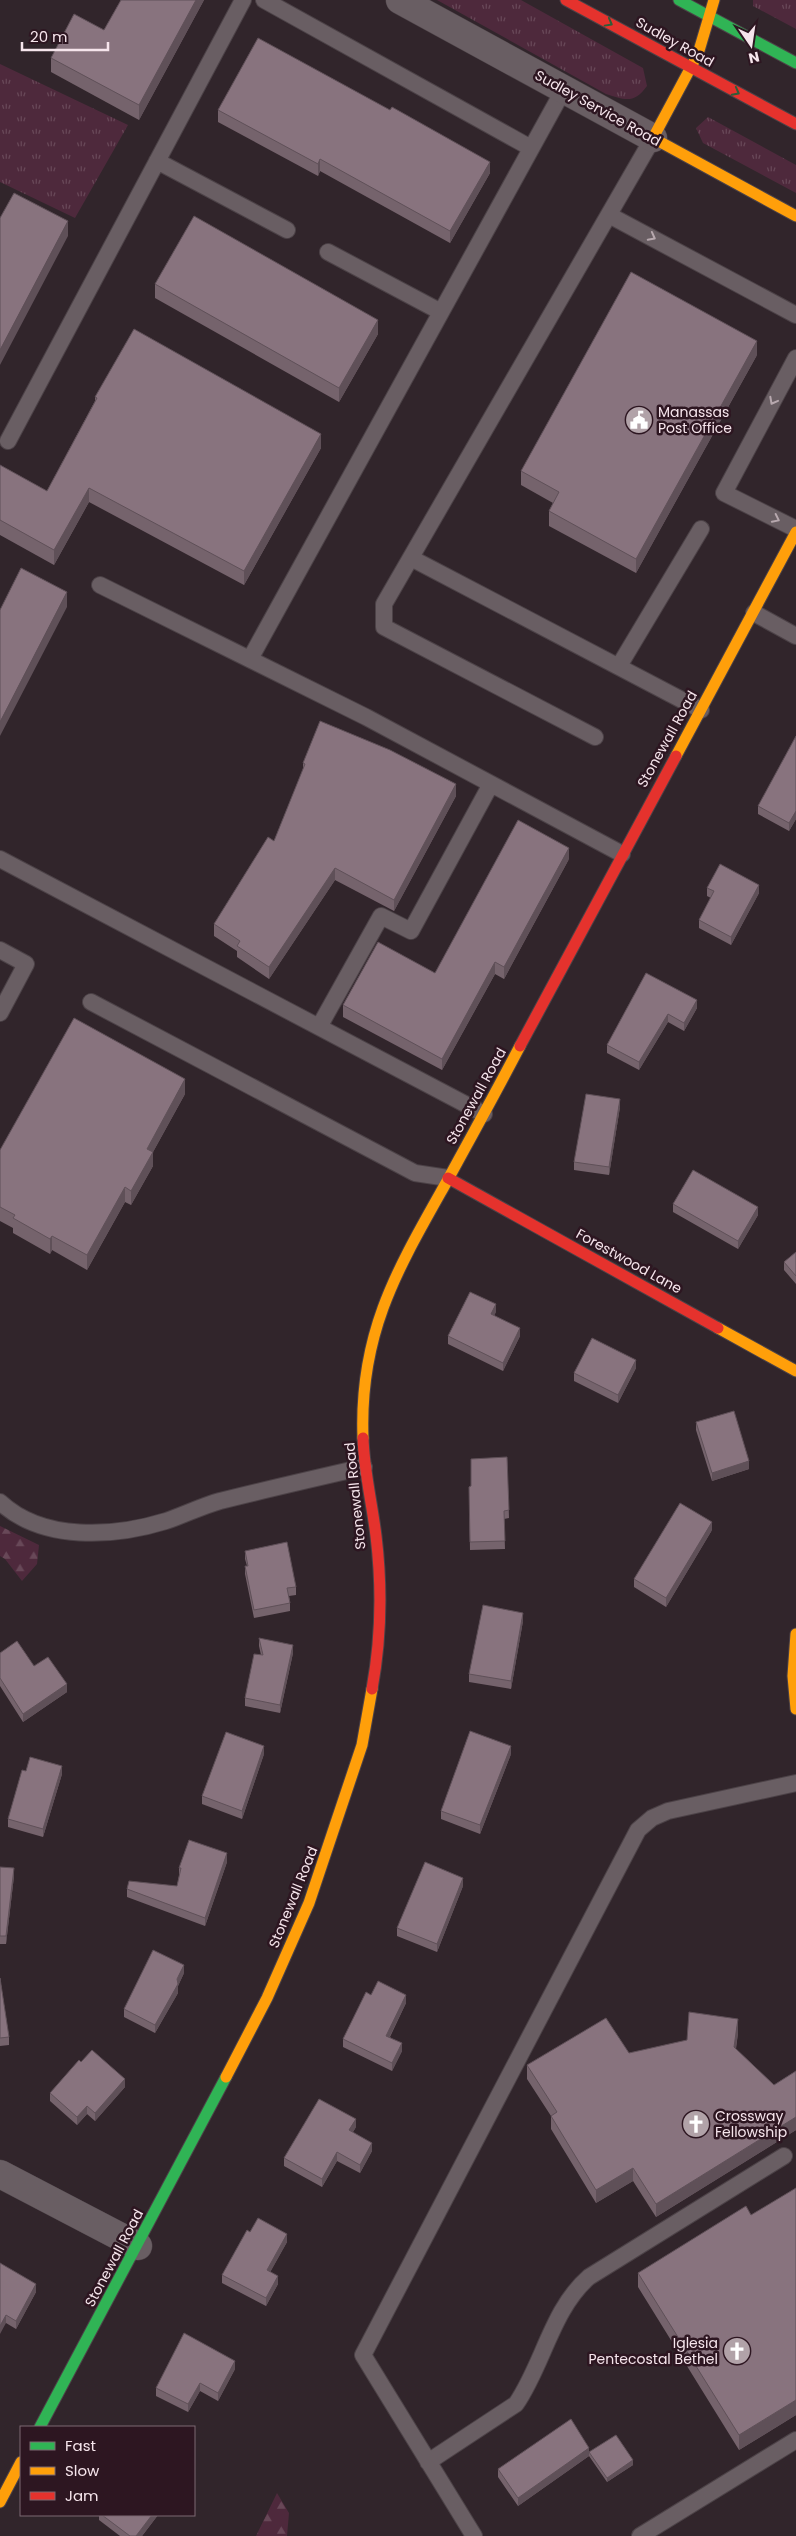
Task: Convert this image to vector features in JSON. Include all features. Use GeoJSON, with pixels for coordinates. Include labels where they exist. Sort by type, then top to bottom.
{"type":"FeatureCollection","features":[{"type":"Feature","properties":{"kind":"street","name":"Sudley Service Road"},"geometry":{"type":"LineString","coordinates":[[400,0],[796,216]]}},
{"type":"Feature","properties":{"kind":"street","name":"Sudley Road"},"geometry":{"type":"LineString","coordinates":[[566,0],[796,124]]}},
{"type":"Feature","properties":{"kind":"street"},"geometry":{"type":"LineString","coordinates":[[679,0],[796,63]]}},
{"type":"Feature","properties":{"kind":"street"},"geometry":{"type":"LineString","coordinates":[[653,138],[693,69],[712,18],[714,0]]}},
{"type":"Feature","properties":{"kind":"street","name":"Stonewall Road"},"geometry":{"type":"LineString","coordinates":[[41,2426],[138,2246],[270,1989],[309,1903],[362,1745],[376,1668],[379,1602],[376,1537],[364,1467],[362,1413],[367,1364],[379,1316],[398,1269],[484,1114],[622,854],[754,613],[796,530]]}},
{"type":"Feature","properties":{"kind":"street","name":"Forestwood Lane"},"geometry":{"type":"LineString","coordinates":[[448,1178],[796,1371]]}},
{"type":"Feature","properties":{"kind":"street"},"geometry":{"type":"LineString","coordinates":[[796,1634],[793,1676],[796,1709]]}},
{"type":"Feature","properties":{"kind":"street"},"geometry":{"type":"LineString","coordinates":[[0,2174],[138,2246]]}},
{"type":"Feature","properties":{"kind":"street"},"geometry":{"type":"LineString","coordinates":[[0,2502],[20,2464]]}},
{"type":"Feature","properties":{"kind":"lane"},"geometry":{"type":"LineString","coordinates":[[8,441],[243,0]]}},
{"type":"Feature","properties":{"kind":"lane"},"geometry":{"type":"LineString","coordinates":[[264,0],[531,148]]}},
{"type":"Feature","properties":{"kind":"lane"},"geometry":{"type":"LineString","coordinates":[[250,659],[564,89]]}},
{"type":"Feature","properties":{"kind":"lane"},"geometry":{"type":"LineString","coordinates":[[595,737],[384,627],[384,604],[653,138]]}},
{"type":"Feature","properties":{"kind":"lane"},"geometry":{"type":"LineString","coordinates":[[157,161],[287,230]]}},
{"type":"Feature","properties":{"kind":"lane"},"geometry":{"type":"LineString","coordinates":[[609,214],[796,315]]}},
{"type":"Feature","properties":{"kind":"lane"},"geometry":{"type":"LineString","coordinates":[[328,252],[441,312]]}},
{"type":"Feature","properties":{"kind":"lane"},"geometry":{"type":"LineString","coordinates":[[796,358],[724,493],[796,530]]}},
{"type":"Feature","properties":{"kind":"lane"},"geometry":{"type":"LineString","coordinates":[[619,666],[701,529]]}},
{"type":"Feature","properties":{"kind":"lane"},"geometry":{"type":"LineString","coordinates":[[411,558],[701,710]]}},
{"type":"Feature","properties":{"kind":"lane"},"geometry":{"type":"LineString","coordinates":[[100,585],[366,716],[622,854]]}},
{"type":"Feature","properties":{"kind":"lane"},"geometry":{"type":"LineString","coordinates":[[754,613],[796,636]]}},
{"type":"Feature","properties":{"kind":"lane"},"geometry":{"type":"LineString","coordinates":[[319,1027],[381,916],[411,931],[491,784]]}},
{"type":"Feature","properties":{"kind":"lane"},"geometry":{"type":"LineString","coordinates":[[0,859],[484,1114]]}},
{"type":"Feature","properties":{"kind":"lane"},"geometry":{"type":"LineString","coordinates":[[0,950],[26,964],[0,1013]]}},
{"type":"Feature","properties":{"kind":"lane"},"geometry":{"type":"LineString","coordinates":[[91,1002],[415,1173],[448,1178]]}},
{"type":"Feature","properties":{"kind":"lane"},"geometry":{"type":"LineString","coordinates":[[0,1502],[10,1511],[29,1522],[55,1530],[123,1531],[165,1521],[217,1502],[364,1467]]}},
{"type":"Feature","properties":{"kind":"lane"},"geometry":{"type":"LineString","coordinates":[[474,2536],[363,2355],[638,1830],[652,1818],[668,1811],[796,1783]]}},
{"type":"Feature","properties":{"kind":"lane"},"geometry":{"type":"LineString","coordinates":[[428,2462],[516,2404],[525,2391],[560,2317],[580,2285],[589,2277],[784,2156]]}},
{"type":"Feature","properties":{"kind":"lane"},"geometry":{"type":"LineString","coordinates":[[640,2536],[796,2440]]}},
{"type":"Feature","properties":{"kind":"green space"},"geometry":{"type":"Polygon","coordinates":[[[437,0],[521,0],[643,68],[647,86],[638,96],[629,99],[606,94],[437,0]]]}},
{"type":"Feature","properties":{"kind":"green space"},"geometry":{"type":"Polygon","coordinates":[[[753,0],[796,0],[796,29],[753,6],[753,0]]]}},
{"type":"Feature","properties":{"kind":"green space"},"geometry":{"type":"Polygon","coordinates":[[[0,64],[128,125],[75,218],[0,182],[0,64]]]}},
{"type":"Feature","properties":{"kind":"green space"},"geometry":{"type":"Polygon","coordinates":[[[708,117],[796,165],[796,193],[703,143],[696,128],[708,117]]]}},
{"type":"Feature","properties":{"kind":"green space"},"geometry":{"type":"Polygon","coordinates":[[[0,1526],[39,1545],[37,1564],[22,1581],[5,1559],[0,1556],[0,1526]]]}},
{"type":"Feature","properties":{"kind":"green space"},"geometry":{"type":"Polygon","coordinates":[[[277,2493],[289,2513],[287,2536],[256,2536],[277,2493]]]}},
{"type":"Feature","properties":{"kind":"building"},"geometry":{"type":"Polygon","coordinates":[[[121,0],[196,0],[139,105],[51,58],[74,14],[104,30],[121,0]]]}},
{"type":"Feature","properties":{"kind":"building"},"geometry":{"type":"Polygon","coordinates":[[[258,38],[390,110],[392,107],[490,162],[450,231],[320,159],[318,164],[218,110],[258,38]]]}},
{"type":"Feature","properties":{"kind":"building"},"geometry":{"type":"Polygon","coordinates":[[[14,193],[68,221],[0,350],[0,218],[14,193]]]}},
{"type":"Feature","properties":{"kind":"building"},"geometry":{"type":"Polygon","coordinates":[[[194,216],[378,320],[339,388],[155,284],[194,216]]]}},
{"type":"Feature","properties":{"kind":"building","name":"Manassas Post Office"},"geometry":{"type":"Polygon","coordinates":[[[631,272],[757,341],[636,559],[549,511],[559,492],[521,471],[631,272]]]}},
{"type":"Feature","properties":{"kind":"building"},"geometry":{"type":"Polygon","coordinates":[[[134,329],[321,434],[244,571],[89,488],[54,550],[0,520],[0,465],[47,491],[97,398],[95,397],[134,329]]]}},
{"type":"Feature","properties":{"kind":"building"},"geometry":{"type":"Polygon","coordinates":[[[21,568],[67,592],[0,722],[0,610],[21,568]]]}},
{"type":"Feature","properties":{"kind":"building"},"geometry":{"type":"Polygon","coordinates":[[[320,721],[390,750],[456,784],[394,900],[335,868],[269,967],[237,946],[240,941],[214,924],[268,837],[274,841],[320,721]]]}},
{"type":"Feature","properties":{"kind":"building"},"geometry":{"type":"Polygon","coordinates":[[[796,736],[796,811],[789,823],[758,806],[796,736]]]}},
{"type":"Feature","properties":{"kind":"building"},"geometry":{"type":"Polygon","coordinates":[[[518,820],[569,848],[504,967],[495,962],[442,1059],[343,1005],[378,942],[435,973],[518,820]]]}},
{"type":"Feature","properties":{"kind":"building"},"geometry":{"type":"Polygon","coordinates":[[[720,864],[759,885],[731,937],[699,920],[714,891],[707,888],[720,864]]]}},
{"type":"Feature","properties":{"kind":"building"},"geometry":{"type":"Polygon","coordinates":[[[646,973],[697,1000],[684,1023],[668,1014],[639,1062],[607,1045],[646,973]]]}},
{"type":"Feature","properties":{"kind":"building"},"geometry":{"type":"Polygon","coordinates":[[[74,1018],[185,1079],[147,1149],[153,1152],[131,1191],[125,1187],[87,1255],[52,1236],[50,1239],[13,1218],[15,1215],[0,1207],[0,1150],[74,1018]]]}},
{"type":"Feature","properties":{"kind":"building"},"geometry":{"type":"Polygon","coordinates":[[[586,1094],[620,1099],[609,1167],[574,1162],[586,1094]]]}},
{"type":"Feature","properties":{"kind":"building"},"geometry":{"type":"Polygon","coordinates":[[[693,1170],[758,1207],[738,1241],[673,1204],[693,1170]]]}},
{"type":"Feature","properties":{"kind":"building"},"geometry":{"type":"Polygon","coordinates":[[[796,1252],[796,1276],[784,1262],[796,1252]]]}},
{"type":"Feature","properties":{"kind":"building"},"geometry":{"type":"Polygon","coordinates":[[[470,1292],[496,1304],[491,1314],[520,1328],[503,1363],[448,1336],[470,1292]]]}},
{"type":"Feature","properties":{"kind":"building"},"geometry":{"type":"Polygon","coordinates":[[[592,1338],[636,1360],[618,1395],[574,1373],[592,1338]]]}},
{"type":"Feature","properties":{"kind":"building"},"geometry":{"type":"Polygon","coordinates":[[[734,1411],[749,1461],[712,1473],[696,1422],[734,1411]]]}},
{"type":"Feature","properties":{"kind":"building"},"geometry":{"type":"Polygon","coordinates":[[[507,1457],[509,1510],[504,1511],[505,1541],[470,1542],[469,1487],[471,1486],[471,1459],[507,1457]]]}},
{"type":"Feature","properties":{"kind":"building"},"geometry":{"type":"Polygon","coordinates":[[[680,1503],[712,1522],[666,1598],[634,1579],[680,1503]]]}},
{"type":"Feature","properties":{"kind":"building"},"geometry":{"type":"Polygon","coordinates":[[[287,1542],[296,1587],[287,1588],[290,1603],[254,1610],[245,1566],[248,1566],[245,1551],[287,1542]]]}},
{"type":"Feature","properties":{"kind":"building"},"geometry":{"type":"Polygon","coordinates":[[[483,1605],[523,1613],[511,1681],[469,1674],[483,1605]]]}},
{"type":"Feature","properties":{"kind":"building"},"geometry":{"type":"Polygon","coordinates":[[[259,1638],[293,1645],[280,1705],[245,1698],[254,1654],[263,1655],[259,1638]]]}},
{"type":"Feature","properties":{"kind":"building"},"geometry":{"type":"Polygon","coordinates":[[[17,1641],[34,1666],[48,1657],[67,1684],[23,1714],[0,1678],[0,1653],[17,1641]]]}},
{"type":"Feature","properties":{"kind":"building"},"geometry":{"type":"Polygon","coordinates":[[[470,1731],[511,1746],[480,1825],[441,1811],[470,1731]]]}},
{"type":"Feature","properties":{"kind":"building"},"geometry":{"type":"Polygon","coordinates":[[[226,1732],[264,1746],[242,1811],[202,1796],[226,1732]]]}},
{"type":"Feature","properties":{"kind":"building"},"geometry":{"type":"Polygon","coordinates":[[[30,1757],[62,1766],[43,1829],[8,1819],[22,1770],[26,1771],[30,1757]]]}},
{"type":"Feature","properties":{"kind":"building"},"geometry":{"type":"Polygon","coordinates":[[[189,1840],[227,1853],[205,1918],[127,1889],[129,1881],[177,1886],[181,1868],[179,1868],[189,1840]]]}},
{"type":"Feature","properties":{"kind":"building"},"geometry":{"type":"Polygon","coordinates":[[[425,1862],[463,1878],[437,1944],[397,1928],[425,1862]]]}},
{"type":"Feature","properties":{"kind":"building"},"geometry":{"type":"Polygon","coordinates":[[[0,1867],[14,1868],[6,1936],[0,1936],[0,1867]]]}},
{"type":"Feature","properties":{"kind":"building"},"geometry":{"type":"Polygon","coordinates":[[[153,1950],[184,1965],[177,1979],[178,1984],[155,2025],[124,2009],[153,1950]]]}},
{"type":"Feature","properties":{"kind":"building"},"geometry":{"type":"Polygon","coordinates":[[[0,1978],[9,2037],[0,2038],[0,1978]]]}},
{"type":"Feature","properties":{"kind":"building"},"geometry":{"type":"Polygon","coordinates":[[[378,1981],[406,1995],[386,2036],[402,2043],[392,2063],[343,2039],[366,1992],[371,1995],[378,1981]]]}},
{"type":"Feature","properties":{"kind":"building","name":"Crossway Fellowship"},"geometry":{"type":"Polygon","coordinates":[[[689,2012],[738,2019],[734,2047],[774,2085],[796,2071],[796,2117],[656,2204],[633,2168],[596,2190],[551,2116],[557,2112],[527,2065],[606,2018],[629,2053],[687,2040],[689,2012]]]}},
{"type":"Feature","properties":{"kind":"building"},"geometry":{"type":"Polygon","coordinates":[[[92,2050],[125,2079],[95,2113],[87,2106],[77,2117],[50,2093],[79,2060],[81,2062],[92,2050]]]}},
{"type":"Feature","properties":{"kind":"building"},"geometry":{"type":"Polygon","coordinates":[[[319,2099],[356,2119],[349,2130],[372,2143],[360,2165],[337,2152],[322,2179],[284,2158],[319,2099]]]}},
{"type":"Feature","properties":{"kind":"building","name":"Iglesia Pentecostal Bethel"},"geometry":{"type":"Polygon","coordinates":[[[796,2188],[796,2400],[739,2435],[638,2273],[746,2206],[751,2215],[796,2188]]]}},
{"type":"Feature","properties":{"kind":"building"},"geometry":{"type":"Polygon","coordinates":[[[258,2218],[287,2234],[267,2270],[278,2276],[266,2298],[222,2275],[247,2230],[250,2232],[258,2218]]]}},
{"type":"Feature","properties":{"kind":"building"},"geometry":{"type":"Polygon","coordinates":[[[0,2263],[36,2284],[16,2321],[6,2315],[0,2326],[0,2263]]]}},
{"type":"Feature","properties":{"kind":"building"},"geometry":{"type":"Polygon","coordinates":[[[184,2333],[235,2361],[218,2393],[200,2383],[188,2404],[156,2388],[184,2333]]]}},
{"type":"Feature","properties":{"kind":"building"},"geometry":{"type":"Polygon","coordinates":[[[571,2419],[589,2448],[518,2498],[498,2469],[571,2419]]]}},
{"type":"Feature","properties":{"kind":"building"},"geometry":{"type":"Polygon","coordinates":[[[616,2435],[633,2460],[607,2478],[589,2452],[616,2435]]]}},
{"type":"Feature","properties":{"kind":"building"},"geometry":{"type":"Polygon","coordinates":[[[103,2516],[151,2516],[136,2536],[130,2536],[103,2516]]]}},
{"type":"Feature","properties":{"kind":"traffic: fast"},"geometry":{"type":"LineString","coordinates":[[679,0],[796,63]]}},
{"type":"Feature","properties":{"kind":"traffic: fast"},"geometry":{"type":"LineString","coordinates":[[41,2426],[226,2077]]}},
{"type":"Feature","properties":{"kind":"traffic: slow"},"geometry":{"type":"LineString","coordinates":[[714,0],[698,54],[653,138],[796,216]]}},
{"type":"Feature","properties":{"kind":"traffic: slow"},"geometry":{"type":"LineString","coordinates":[[676,756],[796,532]]}},
{"type":"Feature","properties":{"kind":"traffic: slow"},"geometry":{"type":"LineString","coordinates":[[363,1438],[363,1400],[367,1366],[375,1334],[397,1274],[520,1046]]}},
{"type":"Feature","properties":{"kind":"traffic: slow"},"geometry":{"type":"LineString","coordinates":[[718,1328],[796,1371]]}},
{"type":"Feature","properties":{"kind":"traffic: slow"},"geometry":{"type":"LineString","coordinates":[[796,1634],[793,1676],[796,1709]]}},
{"type":"Feature","properties":{"kind":"traffic: slow"},"geometry":{"type":"LineString","coordinates":[[226,2077],[267,1998],[309,1903],[362,1745],[372,1689]]}},
{"type":"Feature","properties":{"kind":"traffic: slow"},"geometry":{"type":"LineString","coordinates":[[0,2502],[20,2464]]}},
{"type":"Feature","properties":{"kind":"traffic: jam"},"geometry":{"type":"LineString","coordinates":[[566,0],[796,124]]}},
{"type":"Feature","properties":{"kind":"traffic: jam"},"geometry":{"type":"LineString","coordinates":[[520,1046],[676,756]]}},
{"type":"Feature","properties":{"kind":"traffic: jam"},"geometry":{"type":"LineString","coordinates":[[448,1178],[718,1328]]}},
{"type":"Feature","properties":{"kind":"traffic: jam"},"geometry":{"type":"LineString","coordinates":[[363,1438],[379,1574],[379,1632],[372,1689]]}},
{"type":"Feature","properties":{"kind":"place","name":"Manassas Post Office"},"geometry":{"type":"Point","coordinates":[639,420]}},
{"type":"Feature","properties":{"kind":"place","name":"Crossway Fellowship"},"geometry":{"type":"Point","coordinates":[696,2124]}},
{"type":"Feature","properties":{"kind":"place","name":"Iglesia Pentecostal Bethel"},"geometry":{"type":"Point","coordinates":[737,2351]}}]}
